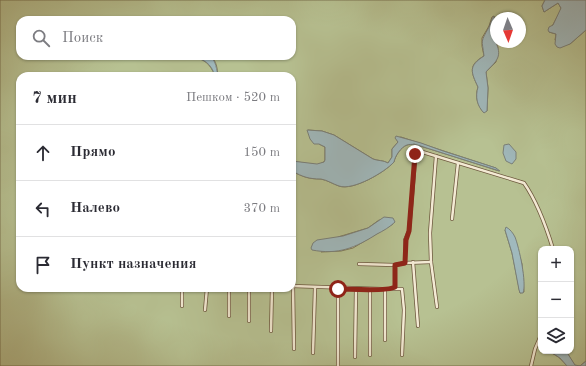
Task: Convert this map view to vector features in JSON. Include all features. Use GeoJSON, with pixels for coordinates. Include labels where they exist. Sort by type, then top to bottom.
{"type":"FeatureCollection","features":[{"type":"Feature","properties":{"kind":"street"},"geometry":{"type":"LineString","coordinates":[[405,263],[406,240],[409,231],[416,150],[524,182],[533,195],[542,214],[553,246]]}},
{"type":"Feature","properties":{"kind":"street"},"geometry":{"type":"LineString","coordinates":[[436,156],[433,177],[430,233],[431,262],[437,307]]}},
{"type":"Feature","properties":{"kind":"street"},"geometry":{"type":"LineString","coordinates":[[452,219],[458,163]]}},
{"type":"Feature","properties":{"kind":"street"},"geometry":{"type":"LineString","coordinates":[[359,264],[395,265],[413,262],[431,262]]}},
{"type":"Feature","properties":{"kind":"street"},"geometry":{"type":"LineString","coordinates":[[413,262],[418,326]]}},
{"type":"Feature","properties":{"kind":"street"},"geometry":{"type":"LineString","coordinates":[[392,289],[395,287],[395,265]]}},
{"type":"Feature","properties":{"kind":"street"},"geometry":{"type":"LineString","coordinates":[[296,286],[338,289],[402,289],[404,310],[402,355]]}},
{"type":"Feature","properties":{"kind":"street"},"geometry":{"type":"LineString","coordinates":[[313,353],[315,288]]}},
{"type":"Feature","properties":{"kind":"street"},"geometry":{"type":"LineString","coordinates":[[338,289],[338,366]]}},
{"type":"Feature","properties":{"kind":"street"},"geometry":{"type":"LineString","coordinates":[[355,357],[356,289]]}},
{"type":"Feature","properties":{"kind":"street"},"geometry":{"type":"LineString","coordinates":[[370,289],[370,355]]}},
{"type":"Feature","properties":{"kind":"street"},"geometry":{"type":"LineString","coordinates":[[385,289],[385,340]]}},
{"type":"Feature","properties":{"kind":"street"},"geometry":{"type":"LineString","coordinates":[[182,292],[182,306]]}},
{"type":"Feature","properties":{"kind":"street"},"geometry":{"type":"LineString","coordinates":[[206,310],[207,292]]}},
{"type":"Feature","properties":{"kind":"street"},"geometry":{"type":"LineString","coordinates":[[229,292],[229,316]]}},
{"type":"Feature","properties":{"kind":"street"},"geometry":{"type":"LineString","coordinates":[[249,321],[250,292]]}},
{"type":"Feature","properties":{"kind":"street"},"geometry":{"type":"LineString","coordinates":[[271,331],[272,292]]}},
{"type":"Feature","properties":{"kind":"street"},"geometry":{"type":"LineString","coordinates":[[292,292],[294,349]]}},
{"type":"Feature","properties":{"kind":"street"},"geometry":{"type":"LineString","coordinates":[[531,366],[538,342]]}},
{"type":"Feature","properties":{"kind":"green space"},"geometry":{"type":"Polygon","coordinates":[[[0,0],[545,0],[542,6],[544,12],[558,3],[561,10],[549,32],[556,34],[555,40],[570,44],[586,30],[586,361],[580,366],[575,366],[568,354],[574,354],[574,246],[538,246],[538,354],[554,354],[567,366],[0,366],[0,0]],[[490,12],[490,23],[482,38],[484,56],[475,63],[472,69],[478,87],[477,100],[483,112],[487,111],[488,88],[486,72],[496,62],[498,48],[526,48],[526,12],[490,12]],[[379,220],[368,228],[338,237],[321,252],[341,251],[353,248],[393,224],[379,220]],[[505,230],[512,253],[520,293],[524,292],[522,264],[514,236],[505,230]]]}},
{"type":"Feature","properties":{"kind":"water"},"geometry":{"type":"Polygon","coordinates":[[[545,0],[586,0],[586,30],[570,44],[560,48],[557,47],[555,44],[556,34],[549,32],[548,30],[549,27],[553,25],[561,8],[558,3],[544,12],[542,6],[545,0]]]}},
{"type":"Feature","properties":{"kind":"water"},"geometry":{"type":"Polygon","coordinates":[[[490,24],[490,48],[498,48],[499,55],[496,61],[486,72],[488,88],[487,111],[484,113],[477,101],[478,87],[472,70],[475,63],[484,56],[482,44],[490,24]]]}},
{"type":"Feature","properties":{"kind":"water"},"geometry":{"type":"Polygon","coordinates":[[[201,60],[213,60],[217,72],[213,72],[206,62],[201,60]]]}},
{"type":"Feature","properties":{"kind":"water"},"geometry":{"type":"Polygon","coordinates":[[[307,130],[322,131],[334,135],[373,159],[388,163],[392,157],[392,149],[398,142],[395,138],[396,136],[496,168],[500,171],[414,144],[405,146],[390,166],[368,180],[352,186],[339,186],[321,179],[313,179],[296,173],[296,161],[317,164],[324,162],[325,160],[325,147],[319,144],[314,144],[310,139],[307,130]]]}},
{"type":"Feature","properties":{"kind":"water"},"geometry":{"type":"Polygon","coordinates":[[[509,144],[516,152],[516,159],[512,164],[506,161],[503,153],[504,145],[509,144]]]}},
{"type":"Feature","properties":{"kind":"water"},"geometry":{"type":"Polygon","coordinates":[[[384,217],[393,218],[395,222],[391,226],[354,247],[330,252],[312,250],[311,248],[313,243],[317,240],[343,236],[368,228],[384,217]]]}},
{"type":"Feature","properties":{"kind":"water"},"geometry":{"type":"Polygon","coordinates":[[[506,227],[510,230],[517,242],[524,281],[523,293],[520,293],[519,290],[512,253],[505,230],[506,227]]]}},
{"type":"Feature","properties":{"kind":"water"},"geometry":{"type":"Polygon","coordinates":[[[554,354],[568,354],[575,365],[580,366],[567,366],[560,358],[554,354]]]}},
{"type":"Feature","properties":{"kind":"water"},"geometry":{"type":"Polygon","coordinates":[[[586,361],[586,366],[580,366],[586,361]]]}},
{"type":"Feature","properties":{"kind":"route"},"geometry":{"type":"LineString","coordinates":[[338,289],[392,289],[395,287],[395,265],[405,263],[415,154]]}}]}
